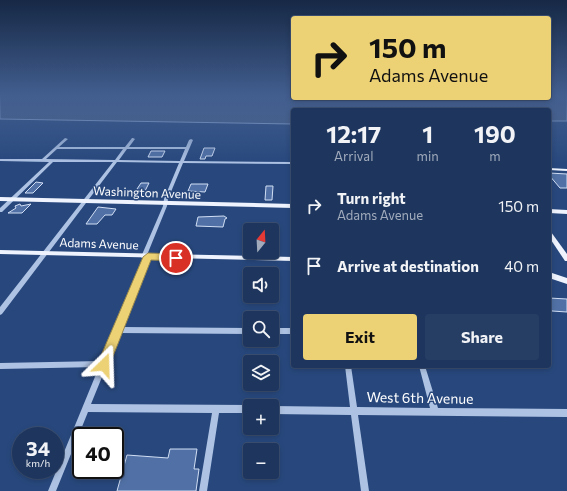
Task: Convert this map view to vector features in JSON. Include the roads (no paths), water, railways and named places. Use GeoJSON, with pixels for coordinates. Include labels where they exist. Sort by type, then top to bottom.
{"type":"FeatureCollection","features":[{"type":"Feature","properties":{"kind":"main road"},"geometry":{"type":"LineString","coordinates":[[551,169],[567,170]]}},
{"type":"Feature","properties":{"kind":"main road","name":"Washington Avenue"},"geometry":{"type":"LineString","coordinates":[[0,199],[291,206]]}},
{"type":"Feature","properties":{"kind":"main road"},"geometry":{"type":"LineString","coordinates":[[551,211],[567,212]]}},
{"type":"Feature","properties":{"kind":"main road"},"geometry":{"type":"LineString","coordinates":[[551,236],[567,259]]}},
{"type":"Feature","properties":{"kind":"main road","name":"Adams Avenue"},"geometry":{"type":"LineString","coordinates":[[0,252],[146,257],[291,259]]}},
{"type":"Feature","properties":{"kind":"main road"},"geometry":{"type":"LineString","coordinates":[[551,276],[567,281]]}},
{"type":"Feature","properties":{"kind":"street"},"geometry":{"type":"LineString","coordinates":[[42,161],[66,139]]}},
{"type":"Feature","properties":{"kind":"street"},"geometry":{"type":"LineString","coordinates":[[0,312],[43,254],[133,139]]}},
{"type":"Feature","properties":{"kind":"street"},"geometry":{"type":"LineString","coordinates":[[52,491],[118,330],[165,203],[191,140]]}},
{"type":"Feature","properties":{"kind":"street"},"geometry":{"type":"LineString","coordinates":[[56,148],[188,148]]}},
{"type":"Feature","properties":{"kind":"street"},"geometry":{"type":"LineString","coordinates":[[0,160],[291,163]]}},
{"type":"Feature","properties":{"kind":"street"},"geometry":{"type":"LineString","coordinates":[[0,211],[52,161]]}},
{"type":"Feature","properties":{"kind":"street"},"geometry":{"type":"LineString","coordinates":[[118,330],[243,331]]}},
{"type":"Feature","properties":{"kind":"street"},"geometry":{"type":"LineString","coordinates":[[279,331],[291,331]]}},
{"type":"Feature","properties":{"kind":"street"},"geometry":{"type":"LineString","coordinates":[[0,366],[104,364]]}},
{"type":"Feature","properties":{"kind":"street"},"geometry":{"type":"LineString","coordinates":[[348,368],[365,491]]}},
{"type":"Feature","properties":{"kind":"street"},"geometry":{"type":"LineString","coordinates":[[423,368],[435,411]]}},
{"type":"Feature","properties":{"kind":"street"},"geometry":{"type":"LineString","coordinates":[[86,408],[243,409]]}},
{"type":"Feature","properties":{"kind":"street"},"geometry":{"type":"LineString","coordinates":[[203,491],[216,409]]}},
{"type":"Feature","properties":{"kind":"street","name":"West 6th Avenue"},"geometry":{"type":"LineString","coordinates":[[279,410],[567,413]]}},
{"type":"Feature","properties":{"kind":"water"},"geometry":{"type":"Polygon","coordinates":[[[291,118],[291,124],[0,119],[291,118]]]}},
{"type":"Feature","properties":{"kind":"water"},"geometry":{"type":"Polygon","coordinates":[[[551,118],[567,118],[567,121],[551,121],[551,118]]]}}]}
